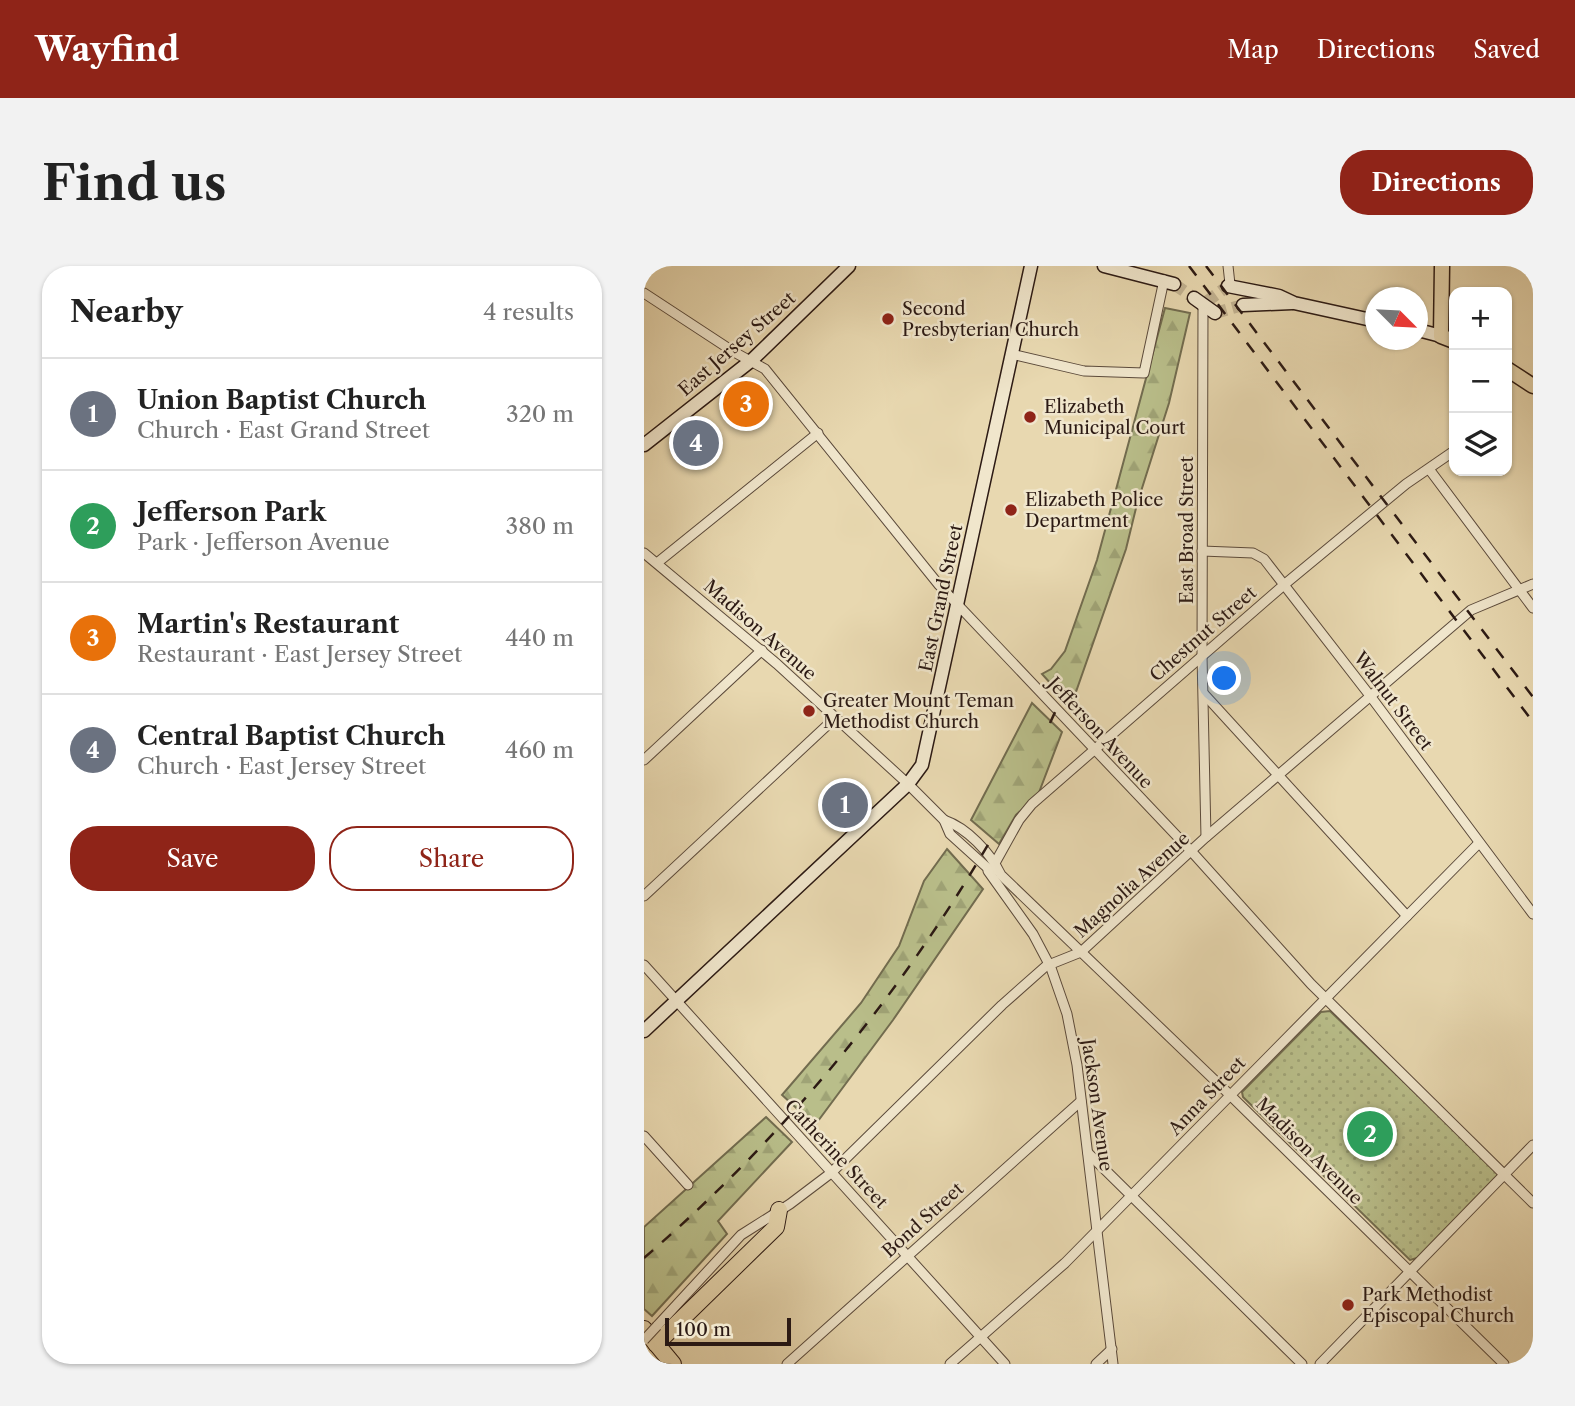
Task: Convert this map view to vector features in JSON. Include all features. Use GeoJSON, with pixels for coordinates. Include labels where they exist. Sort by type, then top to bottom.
{"type":"FeatureCollection","features":[{"type":"Feature","properties":{"kind":"highway"},"geometry":{"type":"LineString","coordinates":[[650,1342],[776,1227],[779,1210]]}},
{"type":"Feature","properties":{"kind":"highway"},"geometry":{"type":"LineString","coordinates":[[650,1342],[651,1327]]}},
{"type":"Feature","properties":{"kind":"highway"},"geometry":{"type":"LineString","coordinates":[[650,1342],[673,1364]]}},
{"type":"Feature","properties":{"kind":"main road"},"geometry":{"type":"LineString","coordinates":[[1442,266],[1448,339]]}},
{"type":"Feature","properties":{"kind":"main road"},"geometry":{"type":"LineString","coordinates":[[1512,372],[1533,386]]}},
{"type":"Feature","properties":{"kind":"street","name":"East Jersey Street"},"geometry":{"type":"LineString","coordinates":[[644,445],[752,360],[849,266]]}},
{"type":"Feature","properties":{"kind":"street","name":"East Grand Street"},"geometry":{"type":"LineString","coordinates":[[644,1031],[908,784],[922,765],[1031,266]]}},
{"type":"Feature","properties":{"kind":"street"},"geometry":{"type":"LineString","coordinates":[[1011,354],[1084,371],[1144,373],[1169,282],[1104,266]]}},
{"type":"Feature","properties":{"kind":"street"},"geometry":{"type":"LineString","coordinates":[[1228,266],[1229,285],[1365,319]]}},
{"type":"Feature","properties":{"kind":"street","name":"Jefferson Avenue"},"geometry":{"type":"LineString","coordinates":[[644,293],[734,352],[752,360],[771,376],[957,604],[1192,852],[1326,999],[1533,1203]]}},
{"type":"Feature","properties":{"kind":"street"},"geometry":{"type":"LineString","coordinates":[[1201,302],[1215,313]]}},
{"type":"Feature","properties":{"kind":"street","name":"East Broad Street"},"geometry":{"type":"LineString","coordinates":[[1201,302],[1202,655],[1206,837]]}},
{"type":"Feature","properties":{"kind":"street"},"geometry":{"type":"LineString","coordinates":[[1243,305],[1294,303]]}},
{"type":"Feature","properties":{"kind":"street"},"geometry":{"type":"LineString","coordinates":[[1428,333],[1448,339]]}},
{"type":"Feature","properties":{"kind":"street"},"geometry":{"type":"LineString","coordinates":[[657,564],[818,433]]}},
{"type":"Feature","properties":{"kind":"street","name":"Chestnut Street"},"geometry":{"type":"LineString","coordinates":[[995,863],[1019,820],[1032,804],[1285,584],[1406,484],[1449,455]]}},
{"type":"Feature","properties":{"kind":"street"},"geometry":{"type":"LineString","coordinates":[[1429,469],[1533,608]]}},
{"type":"Feature","properties":{"kind":"street","name":"Walnut Street"},"geometry":{"type":"LineString","coordinates":[[1202,551],[1259,555],[1285,584],[1533,914]]}},
{"type":"Feature","properties":{"kind":"street","name":"Madison Avenue"},"geometry":{"type":"LineString","coordinates":[[644,552],[762,650],[908,784],[944,820],[950,834],[988,871],[1001,875]]}},
{"type":"Feature","properties":{"kind":"street","name":"Magnolia Avenue"},"geometry":{"type":"LineString","coordinates":[[651,1327],[741,1235],[790,1205],[831,1173],[1002,1005],[1049,964],[1081,952],[1206,837],[1471,610],[1533,583]]}},
{"type":"Feature","properties":{"kind":"street"},"geometry":{"type":"LineString","coordinates":[[644,760],[762,650]]}},
{"type":"Feature","properties":{"kind":"street"},"geometry":{"type":"LineString","coordinates":[[1204,694],[1407,916]]}},
{"type":"Feature","properties":{"kind":"street"},"geometry":{"type":"LineString","coordinates":[[644,896],[835,718]]}},
{"type":"Feature","properties":{"kind":"street","name":"Madison Avenue"},"geometry":{"type":"LineString","coordinates":[[944,820],[959,826],[995,863],[1001,875],[1504,1364]]}},
{"type":"Feature","properties":{"kind":"street","name":"Anna Street"},"geometry":{"type":"LineString","coordinates":[[950,1364],[1065,1263],[1479,843]]}},
{"type":"Feature","properties":{"kind":"street","name":"Jackson Avenue"},"geometry":{"type":"LineString","coordinates":[[988,871],[1033,934],[1049,964],[1068,1014],[1082,1101],[1113,1364]]}},
{"type":"Feature","properties":{"kind":"street","name":"Catherine Street"},"geometry":{"type":"LineString","coordinates":[[644,965],[1005,1364]]}},
{"type":"Feature","properties":{"kind":"street","name":"Bond Street"},"geometry":{"type":"LineString","coordinates":[[787,1364],[1082,1101]]}},
{"type":"Feature","properties":{"kind":"street"},"geometry":{"type":"LineString","coordinates":[[644,1136],[688,1185]]}},
{"type":"Feature","properties":{"kind":"street"},"geometry":{"type":"LineString","coordinates":[[1320,1364],[1533,1145]]}},
{"type":"Feature","properties":{"kind":"street"},"geometry":{"type":"LineString","coordinates":[[1088,1153],[1302,1364]]}},
{"type":"Feature","properties":{"kind":"street"},"geometry":{"type":"LineString","coordinates":[[1096,1364],[1112,1349]]}},
{"type":"Feature","properties":{"kind":"green space"},"geometry":{"type":"Polygon","coordinates":[[[1165,308],[1190,313],[1169,403],[1137,504],[1126,549],[1071,706],[1042,674],[1051,669],[1065,651],[1097,560],[1165,308]]]}},
{"type":"Feature","properties":{"kind":"green space"},"geometry":{"type":"Polygon","coordinates":[[[1032,703],[1062,732],[1038,795],[1016,815],[999,844],[971,820],[1032,703]]]}},
{"type":"Feature","properties":{"kind":"green space"},"geometry":{"type":"Polygon","coordinates":[[[947,849],[983,889],[893,1020],[815,1125],[782,1095],[861,1003],[899,946],[924,881],[947,849]]]}},
{"type":"Feature","properties":{"kind":"green space"},"geometry":{"type":"Polygon","coordinates":[[[1330,1011],[1497,1171],[1498,1176],[1417,1258],[1410,1260],[1243,1097],[1242,1092],[1321,1012],[1330,1011]]]}},
{"type":"Feature","properties":{"kind":"green space"},"geometry":{"type":"Polygon","coordinates":[[[766,1117],[792,1142],[718,1221],[727,1234],[652,1316],[644,1309],[644,1227],[766,1117]]]}},
{"type":"Feature","properties":{"kind":"tunnel"},"geometry":{"type":"LineString","coordinates":[[1174,284],[1194,298]]}},
{"type":"Feature","properties":{"kind":"tunnel"},"geometry":{"type":"LineString","coordinates":[[1206,302],[1228,286]]}},
{"type":"Feature","properties":{"kind":"tunnel"},"geometry":{"type":"LineString","coordinates":[[1215,313],[1243,305]]}},
{"type":"Feature","properties":{"kind":"railway"},"geometry":{"type":"LineString","coordinates":[[1189,266],[1533,722]]}},
{"type":"Feature","properties":{"kind":"railway"},"geometry":{"type":"LineString","coordinates":[[1206,266],[1533,697]]}},
{"type":"Feature","properties":{"kind":"railway"},"geometry":{"type":"LineString","coordinates":[[1050,723],[1062,697]]}},
{"type":"Feature","properties":{"kind":"railway"},"geometry":{"type":"LineString","coordinates":[[644,1258],[743,1165],[834,1065],[916,957],[989,843]]}},
{"type":"Feature","properties":{"kind":"place","name":"Second Presbyterian Church"},"geometry":{"type":"Point","coordinates":[888,319]}},
{"type":"Feature","properties":{"kind":"place","name":"Martin's Restaurant"},"geometry":{"type":"Point","coordinates":[746,404]}},
{"type":"Feature","properties":{"kind":"place","name":"Elizabeth Municipal Court"},"geometry":{"type":"Point","coordinates":[1030,417]}},
{"type":"Feature","properties":{"kind":"place","name":"Central Baptist Church"},"geometry":{"type":"Point","coordinates":[696,443]}},
{"type":"Feature","properties":{"kind":"place","name":"Elizabeth Police Department"},"geometry":{"type":"Point","coordinates":[1011,510]}},
{"type":"Feature","properties":{"kind":"place","name":"Greater Mount Teman Methodist Church"},"geometry":{"type":"Point","coordinates":[809,711]}},
{"type":"Feature","properties":{"kind":"place","name":"Union Baptist Church"},"geometry":{"type":"Point","coordinates":[845,805]}},
{"type":"Feature","properties":{"kind":"place","name":"Jefferson Park"},"geometry":{"type":"Point","coordinates":[1370,1134]}},
{"type":"Feature","properties":{"kind":"place","name":"Park Methodist Episcopal Church"},"geometry":{"type":"Point","coordinates":[1348,1305]}}]}
